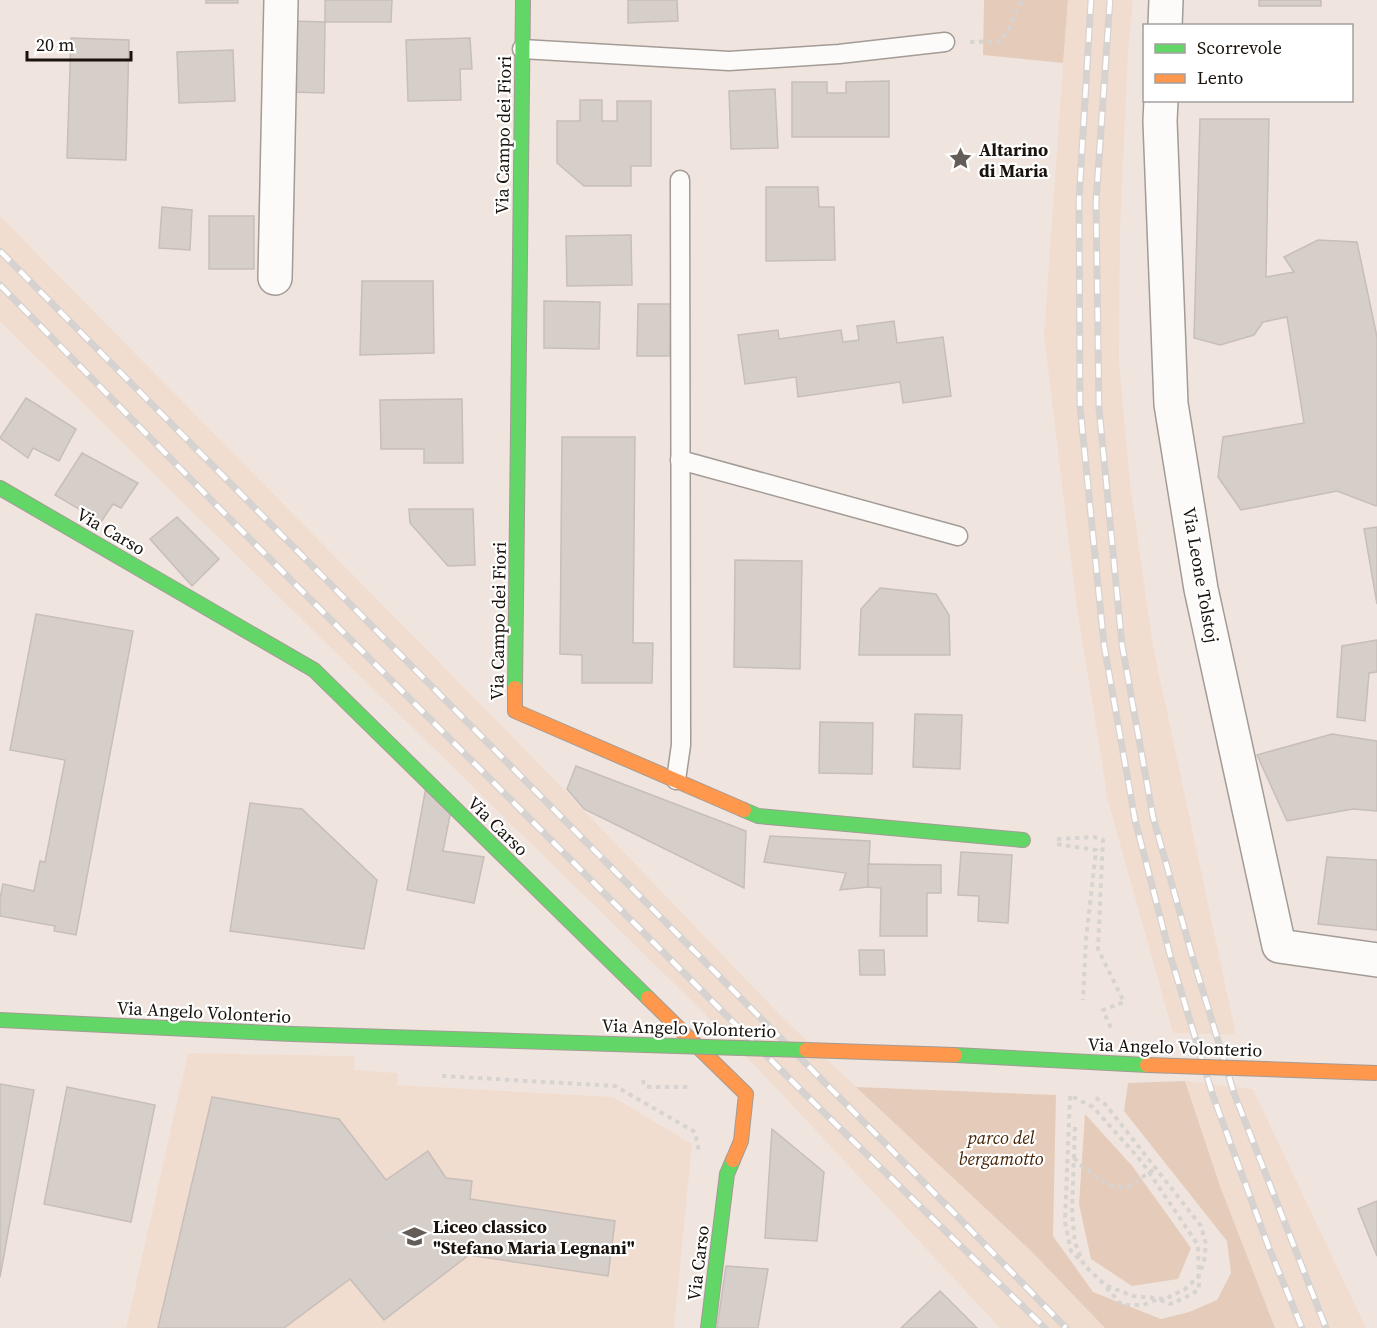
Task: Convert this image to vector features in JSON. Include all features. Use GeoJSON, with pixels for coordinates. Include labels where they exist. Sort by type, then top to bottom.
{"type":"FeatureCollection","features":[{"type":"Feature","properties":{"kind":"street"},"geometry":{"type":"LineString","coordinates":[[274,278],[280,0]]}},
{"type":"Feature","properties":{"kind":"street","name":"Via Campo dei Fiori"},"geometry":{"type":"LineString","coordinates":[[523,0],[515,711],[758,816],[1023,840]]}},
{"type":"Feature","properties":{"kind":"street"},"geometry":{"type":"LineString","coordinates":[[1165,24],[1166,0]]}},
{"type":"Feature","properties":{"kind":"street","name":"Via Leone Tolstoj"},"geometry":{"type":"LineString","coordinates":[[1161,102],[1171,404],[1201,589],[1279,946],[1377,960]]}},
{"type":"Feature","properties":{"kind":"street","name":"Via Carso"},"geometry":{"type":"LineString","coordinates":[[0,488],[314,670],[746,1094],[741,1141],[727,1174],[708,1328]]}},
{"type":"Feature","properties":{"kind":"street","name":"Via Angelo Volonterio"},"geometry":{"type":"LineString","coordinates":[[0,1020],[292,1034],[955,1055],[1147,1065],[1377,1073]]}},
{"type":"Feature","properties":{"kind":"lane"},"geometry":{"type":"LineString","coordinates":[[522,49],[729,61],[839,54],[945,42]]}},
{"type":"Feature","properties":{"kind":"lane"},"geometry":{"type":"LineString","coordinates":[[676,780],[681,745],[680,180]]}},
{"type":"Feature","properties":{"kind":"lane"},"geometry":{"type":"LineString","coordinates":[[680,460],[958,536]]}},
{"type":"Feature","properties":{"kind":"path"},"geometry":{"type":"LineString","coordinates":[[945,42],[1002,41],[1022,0]]}},
{"type":"Feature","properties":{"kind":"path"},"geometry":{"type":"LineString","coordinates":[[1023,840],[1094,837],[1103,840],[1098,949],[1124,1002],[1103,1010],[1113,1033],[1116,1063]]}},
{"type":"Feature","properties":{"kind":"path"},"geometry":{"type":"LineString","coordinates":[[1023,840],[1096,850],[1086,940],[1083,1000]]}},
{"type":"Feature","properties":{"kind":"path"},"geometry":{"type":"LineString","coordinates":[[432,1075],[615,1086],[695,1131],[699,1156],[727,1174]]}},
{"type":"Feature","properties":{"kind":"path"},"geometry":{"type":"LineString","coordinates":[[1062,1092],[1093,1107],[1142,1162],[1198,1245],[1199,1289],[1191,1295],[1170,1304],[1158,1299],[1143,1305],[1122,1305],[1071,1251],[1065,1222],[1070,1096]]}},
{"type":"Feature","properties":{"kind":"path"},"geometry":{"type":"LineString","coordinates":[[1075,1127],[1072,1213],[1075,1243],[1084,1265],[1105,1285],[1133,1296],[1165,1299],[1185,1289],[1198,1277],[1204,1262],[1206,1244],[1201,1226],[1106,1105],[1087,1092]]}},
{"type":"Feature","properties":{"kind":"path"},"geometry":{"type":"LineString","coordinates":[[1074,1157],[1082,1166],[1108,1185],[1126,1188],[1156,1168]]}},
{"type":"Feature","properties":{"kind":"shaded area"},"geometry":{"type":"Polygon","coordinates":[[[1068,0],[1133,0],[1128,54],[1120,231],[1119,362],[1130,483],[1153,646],[1236,1035],[1173,1033],[1108,801],[1076,602],[1044,335],[1068,0]]]}},
{"type":"Feature","properties":{"kind":"shaded area"},"geometry":{"type":"Polygon","coordinates":[[[0,216],[549,774],[784,1019],[1031,1251],[1105,1328],[1000,1328],[699,1008],[0,321],[0,216]]]}},
{"type":"Feature","properties":{"kind":"shaded area","name":"Liceo classico \"Stefano Maria Legnani\""},"geometry":{"type":"Polygon","coordinates":[[[188,1053],[355,1056],[354,1070],[398,1073],[397,1085],[613,1097],[692,1144],[674,1328],[126,1328],[188,1053]]]}},
{"type":"Feature","properties":{"kind":"shaded area"},"geometry":{"type":"Polygon","coordinates":[[[1185,1081],[1253,1089],[1366,1328],[1275,1328],[1220,1186],[1185,1081]]]}},
{"type":"Feature","properties":{"kind":"green space"},"geometry":{"type":"Polygon","coordinates":[[[984,0],[1068,0],[1063,63],[983,55],[984,0]]]}},
{"type":"Feature","properties":{"kind":"green space","name":"parco del bergamotto"},"geometry":{"type":"Polygon","coordinates":[[[1185,1081],[1220,1186],[1275,1328],[1105,1328],[1031,1251],[856,1087],[1056,1095],[1053,1236],[1093,1292],[1161,1319],[1189,1312],[1217,1300],[1231,1273],[1227,1241],[1124,1111],[1128,1083],[1185,1081]]]}},
{"type":"Feature","properties":{"kind":"green space"},"geometry":{"type":"Polygon","coordinates":[[[1085,1114],[1133,1167],[1191,1248],[1178,1279],[1132,1286],[1091,1259],[1079,1204],[1085,1114]]]}},
{"type":"Feature","properties":{"kind":"building"},"geometry":{"type":"Polygon","coordinates":[[[206,0],[238,0],[238,3],[206,3],[206,0]]]}},
{"type":"Feature","properties":{"kind":"building"},"geometry":{"type":"Polygon","coordinates":[[[325,0],[392,0],[391,22],[325,22],[325,0]]]}},
{"type":"Feature","properties":{"kind":"building"},"geometry":{"type":"Polygon","coordinates":[[[628,0],[677,0],[678,21],[628,23],[628,0]]]}},
{"type":"Feature","properties":{"kind":"building"},"geometry":{"type":"Polygon","coordinates":[[[1259,0],[1321,0],[1321,6],[1259,6],[1259,0]]]}},
{"type":"Feature","properties":{"kind":"building"},"geometry":{"type":"Polygon","coordinates":[[[293,21],[325,22],[324,93],[292,92],[293,21]]]}},
{"type":"Feature","properties":{"kind":"building"},"geometry":{"type":"Polygon","coordinates":[[[71,38],[129,40],[126,160],[67,158],[71,38]]]}},
{"type":"Feature","properties":{"kind":"building"},"geometry":{"type":"Polygon","coordinates":[[[470,38],[472,69],[460,69],[461,100],[408,101],[406,40],[470,38]]]}},
{"type":"Feature","properties":{"kind":"building"},"geometry":{"type":"Polygon","coordinates":[[[233,50],[235,101],[179,103],[177,52],[233,50]]]}},
{"type":"Feature","properties":{"kind":"building"},"geometry":{"type":"Polygon","coordinates":[[[889,81],[889,137],[792,137],[792,82],[827,82],[827,93],[846,93],[846,82],[889,81]]]}},
{"type":"Feature","properties":{"kind":"building"},"geometry":{"type":"Polygon","coordinates":[[[775,89],[778,148],[731,149],[729,91],[775,89]]]}},
{"type":"Feature","properties":{"kind":"building"},"geometry":{"type":"Polygon","coordinates":[[[580,100],[602,100],[602,121],[617,121],[617,101],[651,101],[651,166],[631,166],[631,186],[584,186],[557,163],[557,121],[580,121],[580,100]]]}},
{"type":"Feature","properties":{"kind":"building"},"geometry":{"type":"Polygon","coordinates":[[[1200,119],[1269,119],[1266,277],[1294,272],[1284,257],[1318,240],[1357,242],[1377,337],[1376,506],[1337,491],[1241,510],[1218,477],[1223,437],[1304,423],[1287,317],[1263,322],[1254,335],[1220,345],[1194,338],[1200,119]]]}},
{"type":"Feature","properties":{"kind":"building"},"geometry":{"type":"Polygon","coordinates":[[[766,187],[818,187],[819,207],[834,207],[835,260],[766,261],[766,187]]]}},
{"type":"Feature","properties":{"kind":"building"},"geometry":{"type":"Polygon","coordinates":[[[162,207],[192,210],[190,250],[159,248],[162,207]]]}},
{"type":"Feature","properties":{"kind":"building"},"geometry":{"type":"Polygon","coordinates":[[[209,216],[254,216],[254,269],[209,269],[209,216]]]}},
{"type":"Feature","properties":{"kind":"building"},"geometry":{"type":"Polygon","coordinates":[[[631,235],[632,285],[567,286],[566,236],[631,235]]]}},
{"type":"Feature","properties":{"kind":"building"},"geometry":{"type":"Polygon","coordinates":[[[362,281],[433,281],[434,353],[360,355],[362,281]]]}},
{"type":"Feature","properties":{"kind":"building"},"geometry":{"type":"Polygon","coordinates":[[[544,301],[600,302],[599,349],[544,348],[544,301]]]}},
{"type":"Feature","properties":{"kind":"building"},"geometry":{"type":"Polygon","coordinates":[[[638,304],[671,304],[670,356],[637,356],[638,304]]]}},
{"type":"Feature","properties":{"kind":"building"},"geometry":{"type":"Polygon","coordinates":[[[894,321],[897,343],[943,337],[951,396],[903,403],[900,382],[798,397],[796,377],[745,384],[738,335],[778,330],[779,339],[841,330],[843,342],[859,340],[857,326],[894,321]]]}},
{"type":"Feature","properties":{"kind":"building"},"geometry":{"type":"Polygon","coordinates":[[[26,398],[76,429],[59,461],[33,448],[28,458],[0,438],[26,398]]]}},
{"type":"Feature","properties":{"kind":"building"},"geometry":{"type":"Polygon","coordinates":[[[462,399],[463,463],[424,463],[424,449],[381,449],[380,400],[462,399]]]}},
{"type":"Feature","properties":{"kind":"building"},"geometry":{"type":"Polygon","coordinates":[[[562,437],[635,437],[633,643],[653,643],[652,683],[582,683],[582,655],[560,654],[562,437]]]}},
{"type":"Feature","properties":{"kind":"building"},"geometry":{"type":"Polygon","coordinates":[[[82,453],[138,483],[121,508],[113,504],[101,522],[55,495],[82,453]]]}},
{"type":"Feature","properties":{"kind":"building"},"geometry":{"type":"Polygon","coordinates":[[[409,509],[473,509],[475,565],[448,566],[410,523],[409,509]]]}},
{"type":"Feature","properties":{"kind":"building"},"geometry":{"type":"Polygon","coordinates":[[[177,517],[219,559],[192,586],[150,539],[177,517]]]}},
{"type":"Feature","properties":{"kind":"building"},"geometry":{"type":"Polygon","coordinates":[[[1377,527],[1377,604],[1364,529],[1377,527]]]}},
{"type":"Feature","properties":{"kind":"building"},"geometry":{"type":"Polygon","coordinates":[[[735,560],[802,561],[800,669],[734,667],[735,560]]]}},
{"type":"Feature","properties":{"kind":"building"},"geometry":{"type":"Polygon","coordinates":[[[880,588],[936,594],[949,615],[950,655],[859,655],[861,609],[880,588]]]}},
{"type":"Feature","properties":{"kind":"building"},"geometry":{"type":"Polygon","coordinates":[[[36,614],[133,631],[76,935],[54,931],[55,926],[0,916],[3,884],[34,891],[40,861],[45,862],[65,760],[10,750],[36,614]]]}},
{"type":"Feature","properties":{"kind":"building"},"geometry":{"type":"Polygon","coordinates":[[[1377,640],[1377,672],[1369,673],[1365,721],[1337,717],[1342,646],[1377,640]]]}},
{"type":"Feature","properties":{"kind":"building"},"geometry":{"type":"Polygon","coordinates":[[[915,714],[962,715],[960,769],[913,767],[915,714]]]}},
{"type":"Feature","properties":{"kind":"building"},"geometry":{"type":"Polygon","coordinates":[[[820,722],[873,723],[872,774],[819,773],[820,722]]]}},
{"type":"Feature","properties":{"kind":"building"},"geometry":{"type":"Polygon","coordinates":[[[1332,734],[1377,741],[1377,811],[1353,809],[1287,821],[1257,755],[1332,734]]]}},
{"type":"Feature","properties":{"kind":"building"},"geometry":{"type":"Polygon","coordinates":[[[576,766],[746,831],[744,888],[584,809],[567,789],[576,766]]]}},
{"type":"Feature","properties":{"kind":"building"},"geometry":{"type":"Polygon","coordinates":[[[426,787],[451,810],[443,851],[484,857],[474,903],[407,890],[426,787]]]}},
{"type":"Feature","properties":{"kind":"building"},"geometry":{"type":"Polygon","coordinates":[[[250,803],[302,809],[377,880],[364,949],[230,931],[250,803]]]}},
{"type":"Feature","properties":{"kind":"building"},"geometry":{"type":"Polygon","coordinates":[[[770,836],[870,841],[868,887],[840,890],[846,873],[764,862],[770,836]]]}},
{"type":"Feature","properties":{"kind":"building"},"geometry":{"type":"Polygon","coordinates":[[[961,852],[1012,855],[1008,923],[978,921],[979,896],[958,895],[961,852]]]}},
{"type":"Feature","properties":{"kind":"building"},"geometry":{"type":"Polygon","coordinates":[[[1327,857],[1377,860],[1377,930],[1318,924],[1327,857]]]}},
{"type":"Feature","properties":{"kind":"building"},"geometry":{"type":"Polygon","coordinates":[[[868,864],[941,865],[941,893],[927,893],[927,936],[880,936],[881,888],[868,887],[868,864]]]}},
{"type":"Feature","properties":{"kind":"building"},"geometry":{"type":"Polygon","coordinates":[[[859,950],[884,950],[885,975],[860,975],[859,950]]]}},
{"type":"Feature","properties":{"kind":"building"},"geometry":{"type":"Polygon","coordinates":[[[0,1084],[34,1090],[0,1277],[0,1084]]]}},
{"type":"Feature","properties":{"kind":"building"},"geometry":{"type":"Polygon","coordinates":[[[67,1087],[155,1105],[131,1222],[44,1204],[67,1087]]]}},
{"type":"Feature","properties":{"kind":"building"},"geometry":{"type":"Polygon","coordinates":[[[212,1097],[339,1119],[386,1180],[428,1151],[446,1178],[472,1181],[470,1199],[615,1221],[608,1276],[469,1255],[384,1320],[350,1279],[284,1328],[158,1328],[212,1097]]]}},
{"type":"Feature","properties":{"kind":"building"},"geometry":{"type":"Polygon","coordinates":[[[772,1129],[824,1172],[817,1241],[765,1238],[772,1129]]]}},
{"type":"Feature","properties":{"kind":"building"},"geometry":{"type":"Polygon","coordinates":[[[1377,1201],[1377,1256],[1358,1209],[1377,1201]]]}},
{"type":"Feature","properties":{"kind":"building"},"geometry":{"type":"Polygon","coordinates":[[[726,1266],[768,1269],[758,1328],[717,1328],[726,1266]]]}},
{"type":"Feature","properties":{"kind":"building"},"geometry":{"type":"Polygon","coordinates":[[[940,1291],[977,1328],[901,1328],[940,1291]]]}},
{"type":"Feature","properties":{"kind":"railway"},"geometry":{"type":"LineString","coordinates":[[1091,0],[1079,200],[1080,406],[1104,645],[1135,820],[1170,955],[1213,1096],[1269,1248],[1302,1328]]}},
{"type":"Feature","properties":{"kind":"railway"},"geometry":{"type":"LineString","coordinates":[[1110,0],[1096,202],[1099,408],[1122,645],[1153,817],[1191,952],[1234,1093],[1326,1328]]}},
{"type":"Feature","properties":{"kind":"railway"},"geometry":{"type":"LineString","coordinates":[[0,251],[1066,1328]]}},
{"type":"Feature","properties":{"kind":"railway"},"geometry":{"type":"LineString","coordinates":[[0,285],[224,513],[808,1097],[1045,1328]]}},
{"type":"Feature","properties":{"kind":"traffic: fast"},"geometry":{"type":"LineString","coordinates":[[515,688],[523,0]]}},
{"type":"Feature","properties":{"kind":"traffic: fast"},"geometry":{"type":"LineString","coordinates":[[0,488],[314,670],[648,998]]}},
{"type":"Feature","properties":{"kind":"traffic: fast"},"geometry":{"type":"LineString","coordinates":[[744,810],[758,816],[1023,840]]}},
{"type":"Feature","properties":{"kind":"traffic: fast"},"geometry":{"type":"LineString","coordinates":[[0,1020],[292,1034]]}},
{"type":"Feature","properties":{"kind":"traffic: fast"},"geometry":{"type":"LineString","coordinates":[[292,1034],[806,1050]]}},
{"type":"Feature","properties":{"kind":"traffic: fast"},"geometry":{"type":"LineString","coordinates":[[955,1055],[1147,1065]]}},
{"type":"Feature","properties":{"kind":"traffic: fast"},"geometry":{"type":"LineString","coordinates":[[708,1328],[727,1174],[733,1160]]}},
{"type":"Feature","properties":{"kind":"traffic: slow"},"geometry":{"type":"LineString","coordinates":[[515,688],[515,711],[744,810]]}},
{"type":"Feature","properties":{"kind":"traffic: slow"},"geometry":{"type":"LineString","coordinates":[[648,998],[746,1094],[741,1141],[733,1160]]}},
{"type":"Feature","properties":{"kind":"traffic: slow"},"geometry":{"type":"LineString","coordinates":[[806,1050],[955,1055]]}},
{"type":"Feature","properties":{"kind":"traffic: slow"},"geometry":{"type":"LineString","coordinates":[[1147,1065],[1377,1073]]}},
{"type":"Feature","properties":{"kind":"place","name":"Altarino di Maria"},"geometry":{"type":"Point","coordinates":[961,159]}},
{"type":"Feature","properties":{"kind":"place","name":"Liceo classico \"Stefano Maria Legnani\""},"geometry":{"type":"Point","coordinates":[415,1236]}}]}
